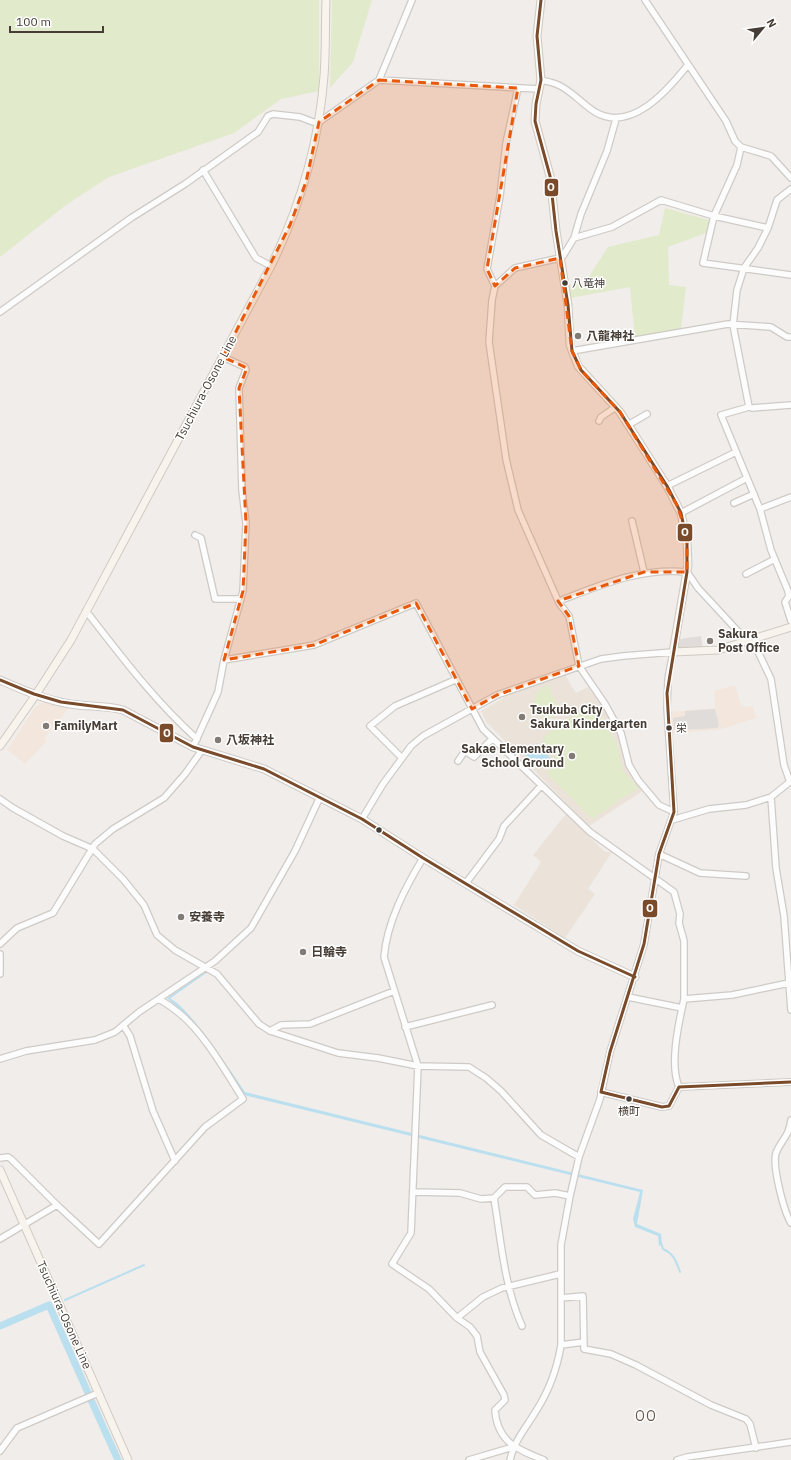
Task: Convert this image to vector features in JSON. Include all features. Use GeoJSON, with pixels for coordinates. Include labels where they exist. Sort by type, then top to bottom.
{"type":"FeatureCollection","features":[{"type":"Feature","properties":{"kind":"main road","name":"Tsuchiura-Osone Line"},"geometry":{"type":"LineString","coordinates":[[0,746],[35,696],[71,640],[271,266],[299,202],[311,164],[319,122],[324,74],[326,0]]}},
{"type":"Feature","properties":{"kind":"main road"},"geometry":{"type":"LineString","coordinates":[[541,0],[537,36],[541,80],[535,121],[550,176],[560,258],[568,305],[572,351],[581,370],[616,407],[667,486],[682,513],[687,542],[687,572],[673,652],[718,650],[791,627]]}},
{"type":"Feature","properties":{"kind":"main road","name":"Tsuchiura-Osone Line"},"geometry":{"type":"LineString","coordinates":[[0,1170],[128,1460]]}},
{"type":"Feature","properties":{"kind":"street"},"geometry":{"type":"LineString","coordinates":[[0,312],[131,218],[258,132],[268,116],[273,114],[300,117],[313,122],[319,122],[379,80],[412,0]]}},
{"type":"Feature","properties":{"kind":"street"},"geometry":{"type":"LineString","coordinates":[[645,0],[687,66],[726,122],[735,141],[741,147],[771,156],[791,178]]}},
{"type":"Feature","properties":{"kind":"street"},"geometry":{"type":"LineString","coordinates":[[541,80],[561,87],[596,113],[621,119],[651,104],[669,89],[687,66]]}},
{"type":"Feature","properties":{"kind":"street"},"geometry":{"type":"LineString","coordinates":[[379,80],[539,88]]}},
{"type":"Feature","properties":{"kind":"street"},"geometry":{"type":"LineString","coordinates":[[495,286],[487,269],[500,196],[506,143],[518,88]]}},
{"type":"Feature","properties":{"kind":"street"},"geometry":{"type":"LineString","coordinates":[[616,119],[607,151],[581,214],[574,238],[563,256],[560,258],[515,268],[495,286],[492,300],[489,342],[506,459],[518,510],[559,601],[569,616],[579,666],[605,704],[622,733],[629,765],[638,780],[659,805],[674,812]]}},
{"type":"Feature","properties":{"kind":"street"},"geometry":{"type":"LineString","coordinates":[[741,147],[737,165],[714,216],[703,263],[791,275]]}},
{"type":"Feature","properties":{"kind":"street"},"geometry":{"type":"LineString","coordinates":[[203,170],[256,258],[271,266]]}},
{"type":"Feature","properties":{"kind":"street"},"geometry":{"type":"LineString","coordinates":[[749,407],[733,325],[737,290],[743,269],[758,248],[768,228],[777,200],[791,189]]}},
{"type":"Feature","properties":{"kind":"street"},"geometry":{"type":"LineString","coordinates":[[574,238],[612,227],[661,200],[714,216],[768,228]]}},
{"type":"Feature","properties":{"kind":"street"},"geometry":{"type":"LineString","coordinates":[[572,351],[728,324],[771,328],[787,337],[791,337]]}},
{"type":"Feature","properties":{"kind":"street"},"geometry":{"type":"LineString","coordinates":[[192,747],[218,692],[224,660],[241,599],[244,578],[246,523],[242,490],[239,388],[246,370],[245,367],[222,357]]}},
{"type":"Feature","properties":{"kind":"street"},"geometry":{"type":"LineString","coordinates":[[791,405],[749,407],[721,415],[760,508],[775,559],[790,595],[785,602],[791,621]]}},
{"type":"Feature","properties":{"kind":"street"},"geometry":{"type":"LineString","coordinates":[[599,421],[601,417],[616,407]]}},
{"type":"Feature","properties":{"kind":"street"},"geometry":{"type":"LineString","coordinates":[[628,425],[646,414]]}},
{"type":"Feature","properties":{"kind":"street"},"geometry":{"type":"LineString","coordinates":[[667,486],[736,452]]}},
{"type":"Feature","properties":{"kind":"street"},"geometry":{"type":"LineString","coordinates":[[682,513],[747,478]]}},
{"type":"Feature","properties":{"kind":"street"},"geometry":{"type":"LineString","coordinates":[[734,503],[754,494]]}},
{"type":"Feature","properties":{"kind":"street"},"geometry":{"type":"LineString","coordinates":[[760,508],[791,497]]}},
{"type":"Feature","properties":{"kind":"street"},"geometry":{"type":"LineString","coordinates":[[632,521],[644,572]]}},
{"type":"Feature","properties":{"kind":"street"},"geometry":{"type":"LineString","coordinates":[[195,536],[201,538],[215,599],[241,599]]}},
{"type":"Feature","properties":{"kind":"street"},"geometry":{"type":"LineString","coordinates":[[746,574],[775,559]]}},
{"type":"Feature","properties":{"kind":"street"},"geometry":{"type":"LineString","coordinates":[[559,601],[621,578],[644,572],[687,572],[698,588],[750,640],[771,679],[784,765],[791,781],[771,797],[746,805],[709,809],[672,820]]}},
{"type":"Feature","properties":{"kind":"street"},"geometry":{"type":"LineString","coordinates":[[224,660],[314,645],[416,603],[455,680],[483,729],[590,832],[674,892],[680,914],[680,923],[684,941],[684,999],[674,1057],[679,1087],[669,1106],[662,1107],[601,1092]]}},
{"type":"Feature","properties":{"kind":"street"},"geometry":{"type":"LineString","coordinates":[[86,611],[130,670],[174,718],[197,739]]}},
{"type":"Feature","properties":{"kind":"street"},"geometry":{"type":"LineString","coordinates":[[362,819],[410,746],[423,736],[497,695],[601,659],[673,652],[668,679],[667,708],[674,812],[659,854],[644,944],[635,977],[610,1052],[601,1092],[579,1157],[570,1196],[561,1245],[561,1345],[559,1358],[550,1387],[513,1447],[510,1460]]}},
{"type":"Feature","properties":{"kind":"street"},"geometry":{"type":"LineString","coordinates":[[0,680],[35,696],[71,704],[111,706],[123,710],[192,747],[252,764],[362,819],[578,951],[635,977]]}},
{"type":"Feature","properties":{"kind":"street"},"geometry":{"type":"LineString","coordinates":[[402,758],[370,726],[395,706],[455,680]]}},
{"type":"Feature","properties":{"kind":"street"},"geometry":{"type":"LineString","coordinates":[[458,760],[465,751],[474,757],[492,739]]}},
{"type":"Feature","properties":{"kind":"street"},"geometry":{"type":"LineString","coordinates":[[0,944],[17,928],[53,914],[96,844],[113,829],[164,798],[185,774],[202,750]]}},
{"type":"Feature","properties":{"kind":"street"},"geometry":{"type":"LineString","coordinates":[[466,882],[498,839],[504,826],[541,786]]}},
{"type":"Feature","properties":{"kind":"street"},"geometry":{"type":"LineString","coordinates":[[0,1059],[26,1051],[46,1049],[107,1037],[139,1012],[215,961],[251,928],[295,851],[320,797]]}},
{"type":"Feature","properties":{"kind":"street"},"geometry":{"type":"LineString","coordinates":[[771,797],[776,868],[784,916],[791,1010]]}},
{"type":"Feature","properties":{"kind":"street"},"geometry":{"type":"LineString","coordinates":[[0,799],[63,836],[93,849],[123,879],[144,905],[157,935],[175,950],[206,966],[217,974],[260,1024],[270,1031],[338,1053],[385,1059],[418,1066],[469,1067],[501,1090],[541,1135],[579,1157]]}},
{"type":"Feature","properties":{"kind":"street"},"geometry":{"type":"LineString","coordinates":[[659,854],[700,873],[746,876]]}},
{"type":"Feature","properties":{"kind":"street"},"geometry":{"type":"LineString","coordinates":[[424,858],[404,894],[385,942],[384,957],[418,1066],[414,1192],[411,1234],[392,1264],[429,1289],[457,1318],[470,1327],[477,1336],[480,1352],[504,1395],[505,1400],[495,1410],[503,1435],[513,1447],[544,1460]]}},
{"type":"Feature","properties":{"kind":"street"},"geometry":{"type":"LineString","coordinates":[[0,954],[0,974]]}},
{"type":"Feature","properties":{"kind":"street"},"geometry":{"type":"LineString","coordinates":[[684,999],[732,995],[789,983]]}},
{"type":"Feature","properties":{"kind":"street"},"geometry":{"type":"LineString","coordinates":[[270,1031],[281,1025],[310,1024],[394,991]]}},
{"type":"Feature","properties":{"kind":"street"},"geometry":{"type":"LineString","coordinates":[[628,997],[682,1008]]}},
{"type":"Feature","properties":{"kind":"street"},"geometry":{"type":"LineString","coordinates":[[0,1158],[8,1157],[11,1159],[56,1206],[99,1244],[205,1127],[244,1099],[196,1030],[180,1013],[159,999]]}},
{"type":"Feature","properties":{"kind":"street"},"geometry":{"type":"LineString","coordinates":[[405,1027],[492,1005]]}},
{"type":"Feature","properties":{"kind":"street"},"geometry":{"type":"LineString","coordinates":[[123,1025],[130,1036],[153,1111],[175,1161]]}},
{"type":"Feature","properties":{"kind":"street"},"geometry":{"type":"LineString","coordinates":[[679,1087],[791,1082]]}},
{"type":"Feature","properties":{"kind":"street"},"geometry":{"type":"LineString","coordinates":[[791,1120],[790,1131],[776,1153],[774,1163],[777,1179],[791,1223]]}},
{"type":"Feature","properties":{"kind":"street"},"geometry":{"type":"LineString","coordinates":[[414,1192],[460,1193],[482,1199],[494,1198],[505,1187],[527,1187],[535,1195],[555,1193],[570,1196]]}},
{"type":"Feature","properties":{"kind":"street"},"geometry":{"type":"LineString","coordinates":[[494,1198],[509,1287],[514,1309],[522,1326]]}},
{"type":"Feature","properties":{"kind":"street"},"geometry":{"type":"LineString","coordinates":[[0,1239],[56,1206]]}},
{"type":"Feature","properties":{"kind":"street"},"geometry":{"type":"LineString","coordinates":[[457,1318],[483,1297],[509,1287],[560,1274]]}},
{"type":"Feature","properties":{"kind":"street"},"geometry":{"type":"LineString","coordinates":[[561,1298],[583,1296],[584,1349],[611,1354],[636,1365],[711,1405],[746,1419],[750,1424],[756,1448]]}},
{"type":"Feature","properties":{"kind":"street"},"geometry":{"type":"LineString","coordinates":[[561,1345],[584,1342]]}},
{"type":"Feature","properties":{"kind":"street"},"geometry":{"type":"LineString","coordinates":[[0,1450],[17,1428],[98,1393]]}},
{"type":"Feature","properties":{"kind":"street"},"geometry":{"type":"LineString","coordinates":[[678,1460],[687,1457],[791,1442]]}},
{"type":"Feature","properties":{"kind":"street"},"geometry":{"type":"LineString","coordinates":[[469,1460],[513,1447]]}},
{"type":"Feature","properties":{"kind":"highlighted area"},"geometry":{"type":"Polygon","coordinates":[[[379,80],[518,88],[487,269],[495,286],[515,268],[560,258],[572,351],[581,370],[620,412],[677,505],[687,535],[687,572],[644,572],[558,601],[569,616],[579,666],[497,695],[472,709],[416,603],[314,645],[224,660],[243,591],[246,523],[239,388],[247,368],[223,357],[290,225],[306,182],[319,122],[379,80]]]}},
{"type":"Feature","properties":{"kind":"shaded area"},"geometry":{"type":"Polygon","coordinates":[[[701,636],[703,651],[676,651],[679,639],[701,636]]]}},
{"type":"Feature","properties":{"kind":"shaded area","name":"Sakae Elementary School Ground"},"geometry":{"type":"Polygon","coordinates":[[[565,675],[576,693],[588,687],[602,706],[621,740],[627,769],[636,783],[644,790],[589,826],[487,723],[481,711],[507,696],[565,675]]]}},
{"type":"Feature","properties":{"kind":"shaded area"},"geometry":{"type":"Polygon","coordinates":[[[735,685],[741,706],[753,707],[756,718],[718,730],[671,733],[671,712],[715,708],[714,691],[735,685]]]}},
{"type":"Feature","properties":{"kind":"shaded area"},"geometry":{"type":"Polygon","coordinates":[[[45,702],[69,708],[44,738],[47,741],[25,764],[7,750],[36,706],[45,702]]]}},
{"type":"Feature","properties":{"kind":"shaded area"},"geometry":{"type":"Polygon","coordinates":[[[715,709],[719,725],[717,728],[674,729],[673,718],[685,716],[685,711],[715,709]]]}},
{"type":"Feature","properties":{"kind":"shaded area"},"geometry":{"type":"Polygon","coordinates":[[[566,814],[605,852],[612,852],[588,889],[595,894],[565,938],[514,905],[541,862],[533,855],[566,814]]]}},
{"type":"Feature","properties":{"kind":"green space"},"geometry":{"type":"Polygon","coordinates":[[[0,0],[319,0],[319,91],[281,99],[234,133],[109,177],[66,205],[0,257],[0,0]]]}},
{"type":"Feature","properties":{"kind":"green space"},"geometry":{"type":"Polygon","coordinates":[[[332,0],[372,0],[353,62],[330,88],[332,0]]]}},
{"type":"Feature","properties":{"kind":"green space"},"geometry":{"type":"Polygon","coordinates":[[[665,208],[709,220],[706,233],[668,247],[669,285],[686,287],[681,329],[635,337],[630,287],[570,298],[569,285],[587,283],[590,275],[608,247],[659,235],[665,208]]]}},
{"type":"Feature","properties":{"kind":"green space"},"geometry":{"type":"Polygon","coordinates":[[[548,685],[561,712],[550,719],[544,720],[534,702],[538,690],[548,685]]]}},
{"type":"Feature","properties":{"kind":"green space","name":"Sakae Elementary School Ground"},"geometry":{"type":"Polygon","coordinates":[[[593,703],[617,743],[623,771],[638,788],[592,819],[546,773],[557,761],[542,740],[546,734],[593,703]]]}},
{"type":"Feature","properties":{"kind":"water"},"geometry":{"type":"Polygon","coordinates":[[[536,743],[552,760],[544,767],[535,757],[531,760],[524,754],[536,743]]]}},
{"type":"Feature","properties":{"kind":"water"},"geometry":{"type":"Polygon","coordinates":[[[167,998],[174,1001],[196,1023],[245,1092],[643,1190],[637,1224],[661,1234],[662,1244],[659,1246],[658,1236],[635,1227],[633,1219],[640,1192],[244,1095],[182,1011],[167,998]]]}},
{"type":"Feature","properties":{"kind":"waterway"},"geometry":{"type":"LineString","coordinates":[[170,999],[169,998],[206,972]]}},
{"type":"Feature","properties":{"kind":"waterway"},"geometry":{"type":"LineString","coordinates":[[661,1243],[663,1249],[670,1253],[674,1258],[680,1272]]}},
{"type":"Feature","properties":{"kind":"waterway"},"geometry":{"type":"LineString","coordinates":[[65,1300],[144,1265]]}},
{"type":"Feature","properties":{"kind":"waterway"},"geometry":{"type":"LineString","coordinates":[[0,1326],[49,1305],[89,1395]]}},
{"type":"Feature","properties":{"kind":"waterway"},"geometry":{"type":"LineString","coordinates":[[91,1400],[118,1460]]}},
{"type":"Feature","properties":{"kind":"transit line","name":"O"},"geometry":{"type":"LineString","coordinates":[[541,0],[537,36],[541,80],[536,104],[535,121],[550,176],[556,231],[568,305],[572,351],[581,370],[620,412],[667,486],[681,513],[687,542],[687,572],[667,693],[674,812],[659,854],[644,944],[610,1052],[601,1092]]}},
{"type":"Feature","properties":{"kind":"transit line","name":"O"},"geometry":{"type":"LineString","coordinates":[[0,680],[34,694],[61,702],[123,710],[193,747],[264,769],[362,819],[423,858],[578,951],[635,977]]}},
{"type":"Feature","properties":{"kind":"transit line","name":"O"},"geometry":{"type":"LineString","coordinates":[[601,1092],[662,1107],[669,1106],[679,1087],[791,1082]]}},
{"type":"Feature","properties":{"kind":"place","name":"八竜神"},"geometry":{"type":"Point","coordinates":[565,283]}},
{"type":"Feature","properties":{"kind":"place","name":"八龍神社"},"geometry":{"type":"Point","coordinates":[578,336]}},
{"type":"Feature","properties":{"kind":"place","name":"Sakura Post Office"},"geometry":{"type":"Point","coordinates":[710,641]}},
{"type":"Feature","properties":{"kind":"place","name":"Tsukuba City Sakura Kindergarten"},"geometry":{"type":"Point","coordinates":[522,717]}},
{"type":"Feature","properties":{"kind":"place","name":"FamilyMart"},"geometry":{"type":"Point","coordinates":[46,726]}},
{"type":"Feature","properties":{"kind":"place","name":"栄"},"geometry":{"type":"Point","coordinates":[669,728]}},
{"type":"Feature","properties":{"kind":"place","name":"八坂神社"},"geometry":{"type":"Point","coordinates":[218,740]}},
{"type":"Feature","properties":{"kind":"place","name":"Sakae Elementary School Ground"},"geometry":{"type":"Point","coordinates":[572,756]}},
{"type":"Feature","properties":{"kind":"place","name":"安養寺"},"geometry":{"type":"Point","coordinates":[181,917]}},
{"type":"Feature","properties":{"kind":"place","name":"日輪寺"},"geometry":{"type":"Point","coordinates":[303,952]}},
{"type":"Feature","properties":{"kind":"place","name":"横町"},"geometry":{"type":"Point","coordinates":[629,1099]}},
{"type":"Feature","properties":{"kind":"district","name":"OO"},"geometry":{"type":"Point","coordinates":[646,1416]}}]}
